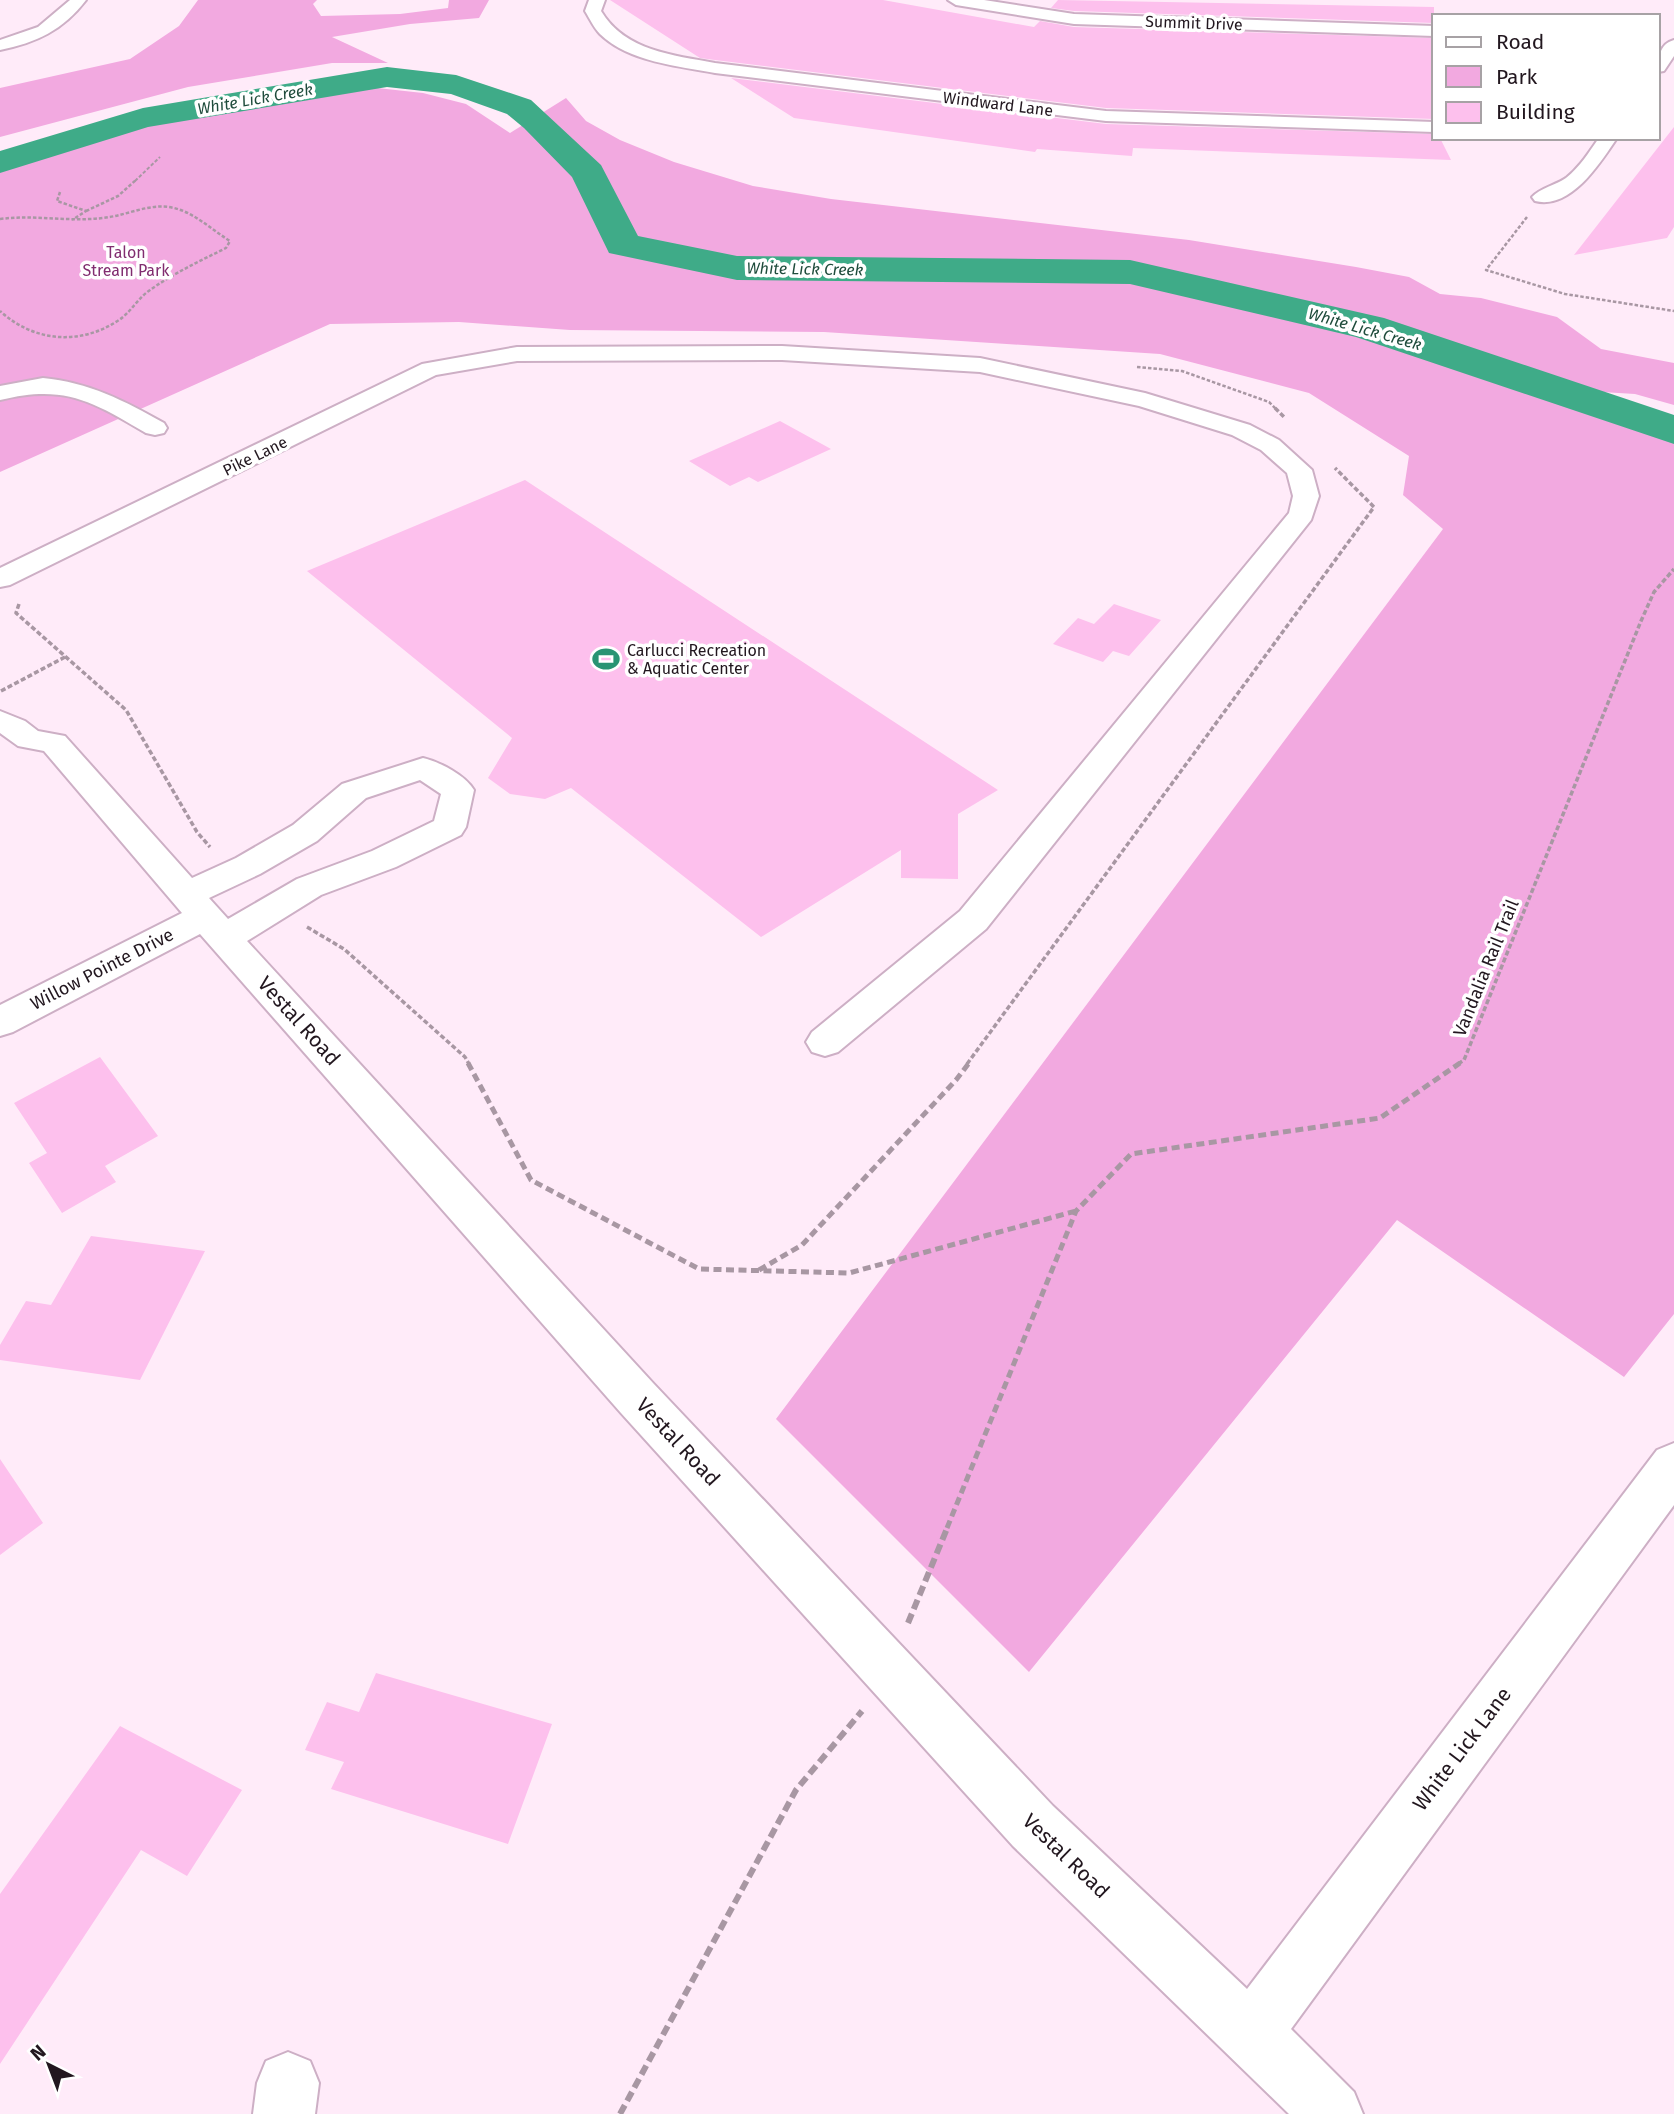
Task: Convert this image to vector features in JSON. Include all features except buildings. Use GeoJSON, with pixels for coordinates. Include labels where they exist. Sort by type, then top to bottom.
{"type":"FeatureCollection","features":[{"type":"Feature","properties":{"kind":"street"},"geometry":{"type":"LineString","coordinates":[[0,45],[44,32],[78,0]]}},
{"type":"Feature","properties":{"kind":"street","name":"Windward Lane"},"geometry":{"type":"LineString","coordinates":[[597,0],[593,11],[604,29],[613,36],[664,57],[715,68],[1106,116],[1432,127]]}},
{"type":"Feature","properties":{"kind":"street","name":"Summit Drive"},"geometry":{"type":"LineString","coordinates":[[956,0],[1074,19],[1432,30]]}},
{"type":"Feature","properties":{"kind":"street"},"geometry":{"type":"LineString","coordinates":[[1660,62],[1674,45]]}},
{"type":"Feature","properties":{"kind":"street"},"geometry":{"type":"LineString","coordinates":[[1542,197],[1562,191],[1576,182],[1606,140]]}},
{"type":"Feature","properties":{"kind":"street","name":"Pike Lane"},"geometry":{"type":"LineString","coordinates":[[0,579],[430,369],[517,354],[782,353],[981,365],[1145,400],[1241,430],[1270,445],[1298,470],[1306,496],[1302,514],[973,920],[825,1042]]}},
{"type":"Feature","properties":{"kind":"street"},"geometry":{"type":"LineString","coordinates":[[2,390],[66,386],[99,396],[155,428]]}},
{"type":"Feature","properties":{"kind":"street","name":"Vestal Road"},"geometry":{"type":"LineString","coordinates":[[0,693],[58,727],[54,743],[205,917],[637,1398],[1033,1826],[1251,2033],[1332,2114]]}},
{"type":"Feature","properties":{"kind":"street"},"geometry":{"type":"LineString","coordinates":[[0,722],[29,739],[54,743]]}},
{"type":"Feature","properties":{"kind":"street"},"geometry":{"type":"LineString","coordinates":[[423,768],[458,790],[449,827],[384,859],[309,887],[205,917],[248,866],[305,834],[354,791],[423,768]]}},
{"type":"Feature","properties":{"kind":"street","name":"Willow Pointe Drive"},"geometry":{"type":"LineString","coordinates":[[0,1022],[205,917]]}},
{"type":"Feature","properties":{"kind":"street","name":"White Lick Lane"},"geometry":{"type":"LineString","coordinates":[[1251,2033],[1674,1466]]}},
{"type":"Feature","properties":{"kind":"path"},"geometry":{"type":"LineString","coordinates":[[72,220],[127,190],[148,163],[160,157]]}},
{"type":"Feature","properties":{"kind":"path"},"geometry":{"type":"LineString","coordinates":[[60,192],[57,201],[86,211]]}},
{"type":"Feature","properties":{"kind":"path"},"geometry":{"type":"LineString","coordinates":[[1542,197],[1486,270],[1565,294],[1674,311]]}},
{"type":"Feature","properties":{"kind":"path"},"geometry":{"type":"LineString","coordinates":[[0,219],[104,218],[137,210],[169,207],[190,213],[209,230],[230,241],[226,248],[175,274],[148,292],[120,320],[99,331],[62,339],[37,336],[8,320],[0,311]]}},
{"type":"Feature","properties":{"kind":"path"},"geometry":{"type":"LineString","coordinates":[[1131,366],[1182,371],[1195,375],[1269,402],[1289,421]]}},
{"type":"Feature","properties":{"kind":"path"},"geometry":{"type":"LineString","coordinates":[[759,1270],[802,1245],[956,1080],[1374,508],[1327,460]]}},
{"type":"Feature","properties":{"kind":"path","name":"Vandalia Rail Trail"},"geometry":{"type":"LineString","coordinates":[[1076,1211],[1131,1154],[1380,1118],[1464,1060],[1641,621],[1654,592],[1674,572]]}},
{"type":"Feature","properties":{"kind":"path"},"geometry":{"type":"LineString","coordinates":[[0,693],[65,657]]}},
{"type":"Feature","properties":{"kind":"green space"},"geometry":{"type":"Polygon","coordinates":[[[198,0],[317,0],[313,4],[321,16],[400,14],[448,8],[449,0],[489,0],[479,18],[410,24],[332,37],[388,63],[332,63],[188,87],[0,137],[0,88],[130,59],[179,26],[198,0]]]}},
{"type":"Feature","properties":{"kind":"green space","name":"Talon Stream Park"},"geometry":{"type":"Polygon","coordinates":[[[359,86],[423,93],[466,104],[510,133],[566,98],[586,121],[620,140],[674,162],[753,186],[831,199],[1189,240],[1409,277],[1440,294],[1481,298],[1557,317],[1601,349],[1674,363],[1674,405],[1635,394],[1553,389],[1674,430],[1674,1314],[1624,1377],[1397,1220],[1029,1672],[776,1419],[1443,529],[1403,495],[1409,456],[1309,393],[1160,354],[824,332],[570,330],[459,322],[330,324],[0,472],[0,170],[146,122],[359,86]]]}},
{"type":"Feature","properties":{"kind":"waterway","name":"White Lick Creek"},"geometry":{"type":"LineString","coordinates":[[0,162],[143,118],[387,77],[456,85],[519,107],[536,121],[588,173],[623,245],[737,268],[1130,272],[1369,327],[1674,430]]}},
{"type":"Feature","properties":{"kind":"place","name":"Carlucci Recreation & Aquatic Center"},"geometry":{"type":"Point","coordinates":[606,659]}}]}
